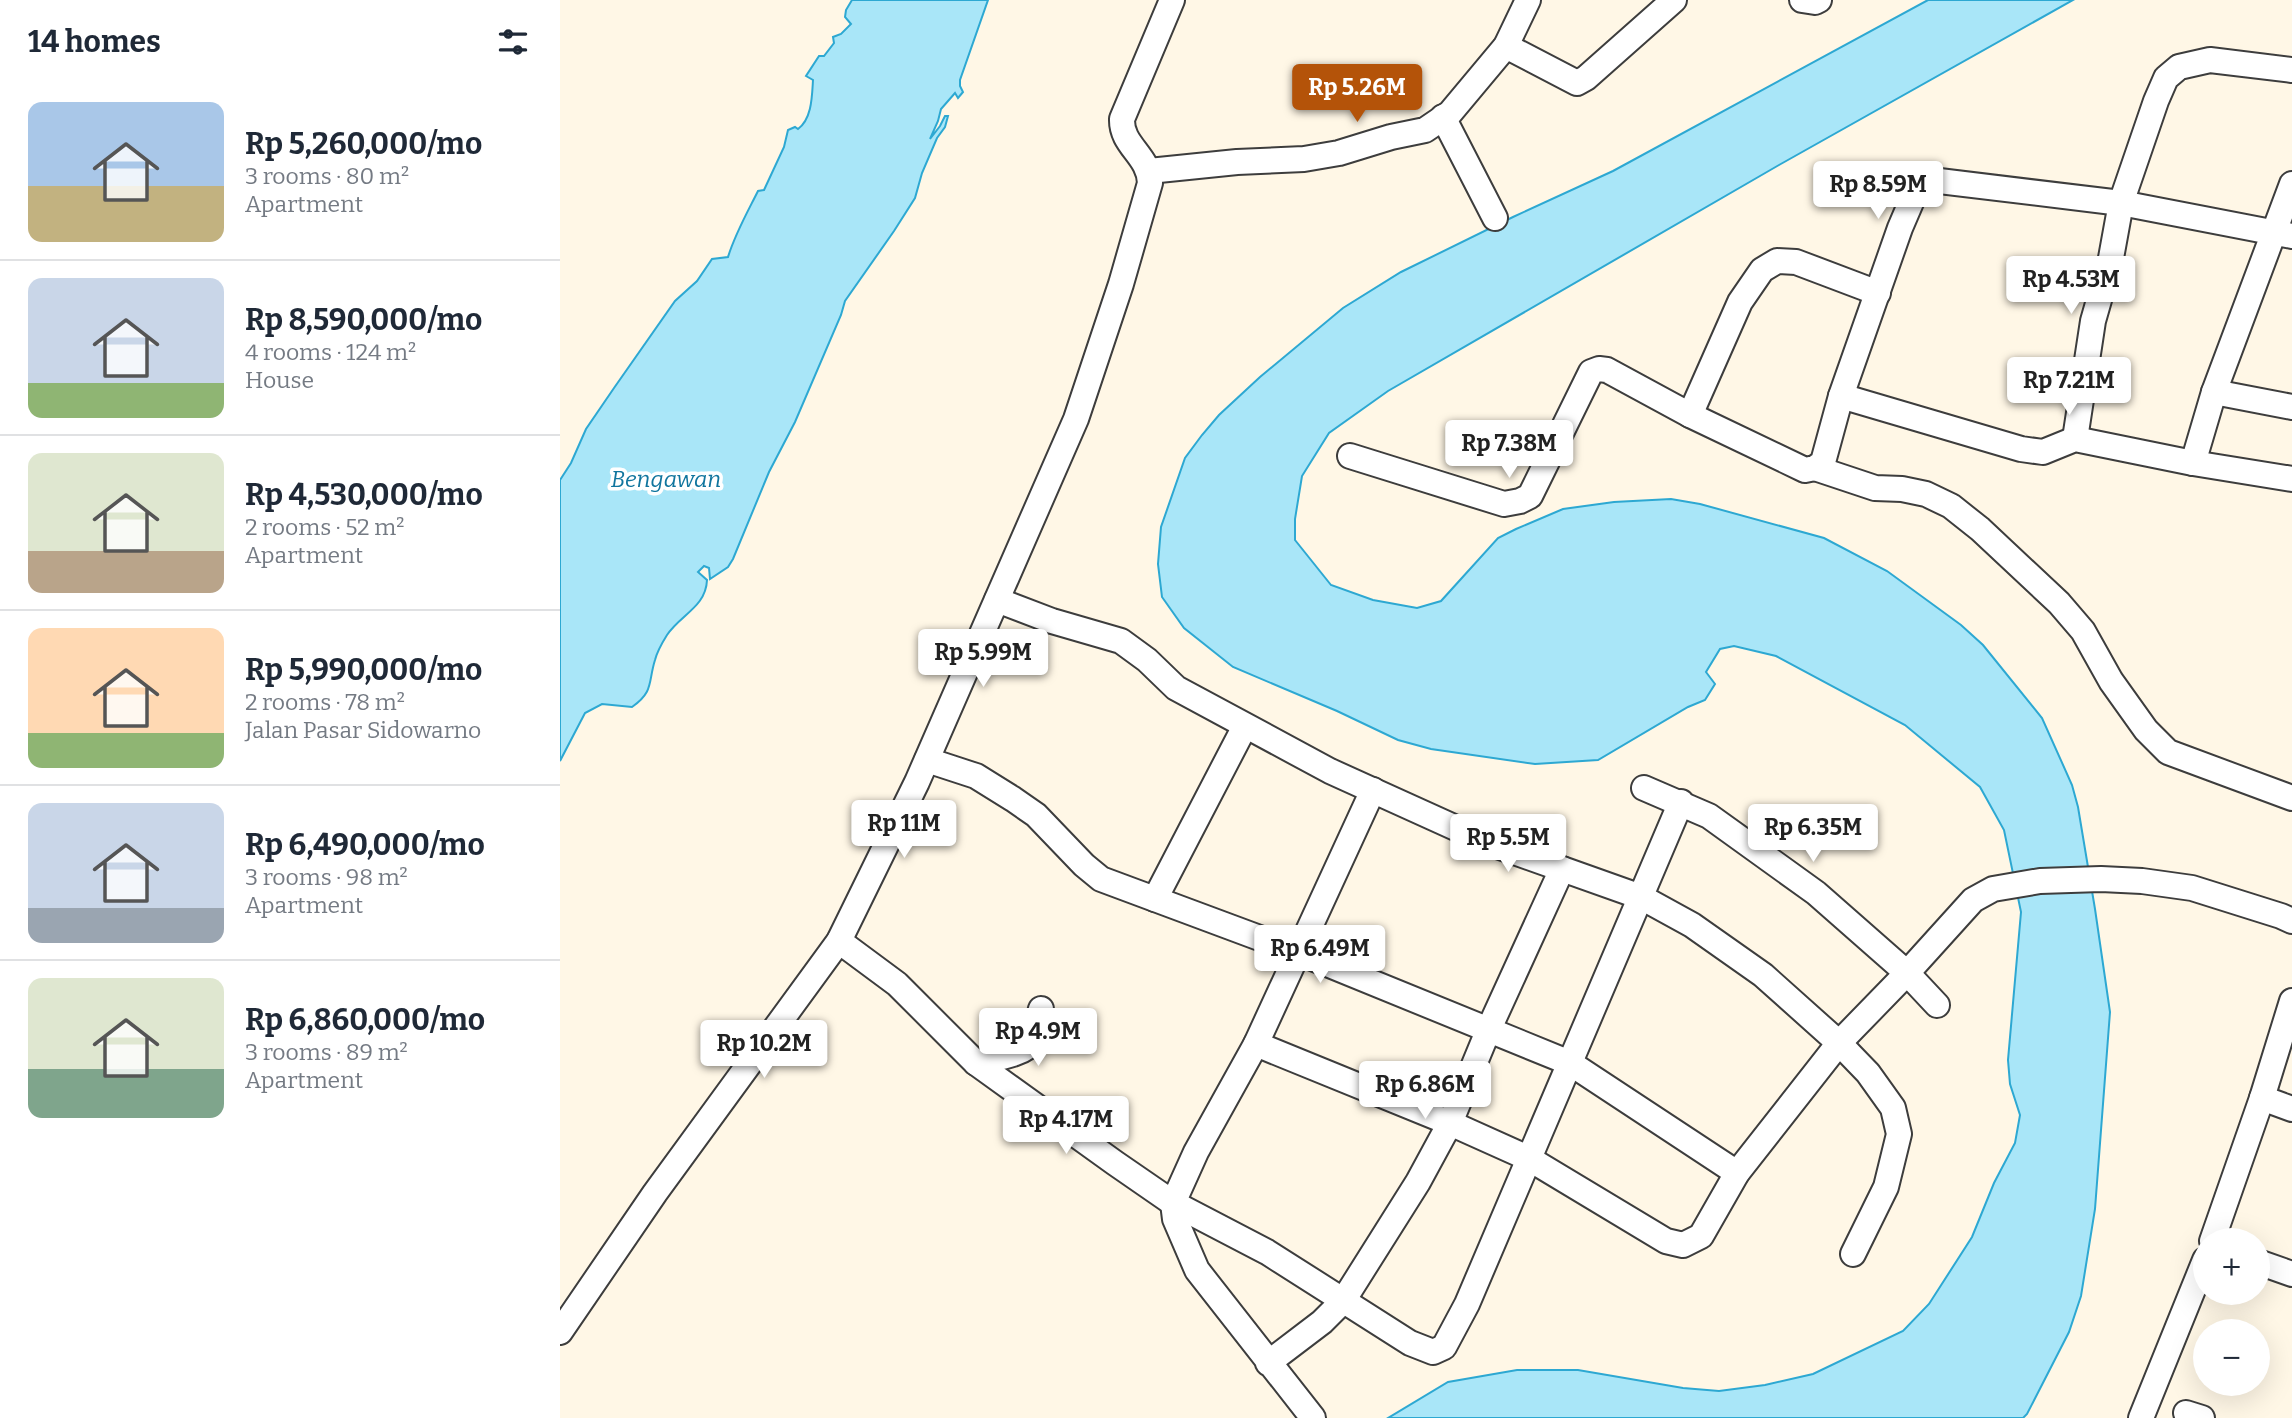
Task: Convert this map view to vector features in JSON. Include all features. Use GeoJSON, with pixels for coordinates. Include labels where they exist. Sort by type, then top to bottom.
{"type":"FeatureCollection","features":[{"type":"Feature","properties":{"kind":"street"},"geometry":{"type":"LineString","coordinates":[[560,1332],[655,1193],[839,941],[927,760],[1076,419],[1106,331],[1148,195],[1149,172],[1124,134],[1122,118],[1172,0]]}},
{"type":"Feature","properties":{"kind":"street"},"geometry":{"type":"LineString","coordinates":[[1149,172],[1237,162],[1304,159],[1339,153],[1425,130],[1450,113],[1506,46],[1528,0]]}},
{"type":"Feature","properties":{"kind":"street"},"geometry":{"type":"LineString","coordinates":[[1506,46],[1577,83],[1674,0]]}},
{"type":"Feature","properties":{"kind":"street"},"geometry":{"type":"LineString","coordinates":[[1802,0],[1819,0]]}},
{"type":"Feature","properties":{"kind":"street"},"geometry":{"type":"LineString","coordinates":[[2076,439],[2091,332],[2111,258],[2121,203],[2166,78],[2179,67],[2210,60],[2292,70]]}},
{"type":"Feature","properties":{"kind":"street"},"geometry":{"type":"LineString","coordinates":[[1443,117],[1495,218]]}},
{"type":"Feature","properties":{"kind":"street"},"geometry":{"type":"LineString","coordinates":[[1350,456],[1504,503],[1520,501],[1530,496],[1591,372],[1599,369],[1607,370],[1690,415],[1805,470],[1815,468],[1823,462],[1841,396],[1900,229],[1917,186],[1922,183],[1944,181],[2121,203],[2283,234]]}},
{"type":"Feature","properties":{"kind":"street"},"geometry":{"type":"LineString","coordinates":[[2193,463],[2214,393],[2283,234],[2292,184]]}},
{"type":"Feature","properties":{"kind":"street"},"geometry":{"type":"LineString","coordinates":[[1690,415],[1740,302],[1762,270],[1777,261],[1796,262],[1878,293]]}},
{"type":"Feature","properties":{"kind":"street"},"geometry":{"type":"LineString","coordinates":[[2214,393],[2292,407]]}},
{"type":"Feature","properties":{"kind":"street"},"geometry":{"type":"LineString","coordinates":[[1841,396],[2021,449],[2043,452],[2076,439],[2193,463],[2292,479]]}},
{"type":"Feature","properties":{"kind":"street"},"geometry":{"type":"LineString","coordinates":[[1815,468],[1875,488],[1902,489],[1926,494],[1951,506],[1980,529],[2059,603],[2083,631],[2111,681],[2146,730],[2168,752],[2292,798]]}},
{"type":"Feature","properties":{"kind":"street"},"geometry":{"type":"LineString","coordinates":[[997,600],[1052,621],[1121,641],[1147,660],[1176,688],[1330,771],[1489,843],[1641,897],[1692,925],[1763,975],[1839,1043],[1868,1073],[1893,1108],[1899,1134],[1886,1187],[1853,1255]]}},
{"type":"Feature","properties":{"kind":"street"},"geometry":{"type":"LineString","coordinates":[[1155,899],[1245,726]]}},
{"type":"Feature","properties":{"kind":"street"},"geometry":{"type":"LineString","coordinates":[[927,760],[976,776],[1013,799],[1036,815],[1101,879],[1300,953],[1570,1063],[1737,1173]]}},
{"type":"Feature","properties":{"kind":"street"},"geometry":{"type":"LineString","coordinates":[[1644,788],[1709,816],[1816,893],[1907,973],[1937,1005]]}},
{"type":"Feature","properties":{"kind":"street"},"geometry":{"type":"LineString","coordinates":[[1313,1418],[1197,1270],[1175,1219],[1173,1203],[1196,1152],[1256,1044],[1373,790]]}},
{"type":"Feature","properties":{"kind":"street"},"geometry":{"type":"LineString","coordinates":[[839,941],[897,984],[976,1063],[1173,1203],[1267,1251],[1410,1343],[1433,1352],[1444,1347],[1467,1304],[1681,802]]}},
{"type":"Feature","properties":{"kind":"street"},"geometry":{"type":"LineString","coordinates":[[1268,1363],[1322,1322],[1343,1301],[1418,1182],[1450,1123],[1488,1031],[1562,869]]}},
{"type":"Feature","properties":{"kind":"street"},"geometry":{"type":"LineString","coordinates":[[1256,1044],[1450,1123],[1528,1158],[1666,1241],[1683,1245],[1701,1236],[1737,1173],[1839,1043],[1973,900],[1993,889],[2040,881],[2142,881],[2192,888],[2292,921]]}},
{"type":"Feature","properties":{"kind":"street"},"geometry":{"type":"LineString","coordinates":[[2217,1228],[2262,1098],[2292,1001]]}},
{"type":"Feature","properties":{"kind":"street"},"geometry":{"type":"LineString","coordinates":[[976,1063],[1020,1052],[1028,1047],[1033,1041],[1041,1009]]}},
{"type":"Feature","properties":{"kind":"street"},"geometry":{"type":"LineString","coordinates":[[2262,1098],[2292,1109]]}},
{"type":"Feature","properties":{"kind":"street"},"geometry":{"type":"LineString","coordinates":[[2270,1266],[2292,1274]]}},
{"type":"Feature","properties":{"kind":"street"},"geometry":{"type":"LineString","coordinates":[[2141,1418],[2193,1290]]}},
{"type":"Feature","properties":{"kind":"water","name":"Bengawan"},"geometry":{"type":"Polygon","coordinates":[[[852,0],[988,0],[960,80],[963,92],[958,98],[955,93],[941,109],[930,139],[945,116],[948,116],[945,127],[937,138],[922,173],[915,198],[845,301],[795,422],[769,472],[733,559],[728,567],[710,579],[709,568],[704,566],[698,572],[707,580],[706,589],[697,604],[672,628],[663,641],[649,686],[639,702],[632,707],[602,704],[585,713],[560,761],[560,480],[586,429],[675,301],[697,281],[712,259],[728,257],[758,191],[764,190],[784,147],[788,130],[795,127],[798,129],[806,119],[813,80],[806,76],[819,56],[824,56],[834,43],[833,37],[841,34],[851,24],[845,17],[852,0]]]}},
{"type":"Feature","properties":{"kind":"water"},"geometry":{"type":"Polygon","coordinates":[[[1928,0],[2073,0],[1779,165],[1388,391],[1329,433],[1302,476],[1295,519],[1295,540],[1331,585],[1373,600],[1417,608],[1441,601],[1498,538],[1516,529],[1563,509],[1614,502],[1671,499],[1700,504],[1824,538],[1887,571],[1961,625],[1983,645],[2042,718],[2072,785],[2078,807],[2110,1012],[2095,1209],[2081,1296],[2069,1332],[2023,1418],[1388,1418],[1448,1382],[1517,1370],[1578,1370],[1683,1388],[1719,1391],[1765,1385],[1813,1374],[1903,1331],[1929,1304],[1972,1237],[1994,1183],[2015,1143],[2020,1115],[2010,1084],[2008,1060],[2021,912],[2004,830],[1980,787],[1905,725],[1776,656],[1734,646],[1720,649],[1706,672],[1715,684],[1705,700],[1688,707],[1598,760],[1535,764],[1431,749],[1398,740],[1233,667],[1184,628],[1162,597],[1158,564],[1161,527],[1185,458],[1219,415],[1260,377],[1343,308],[1401,272],[1613,171],[1928,0]]]}}]}
